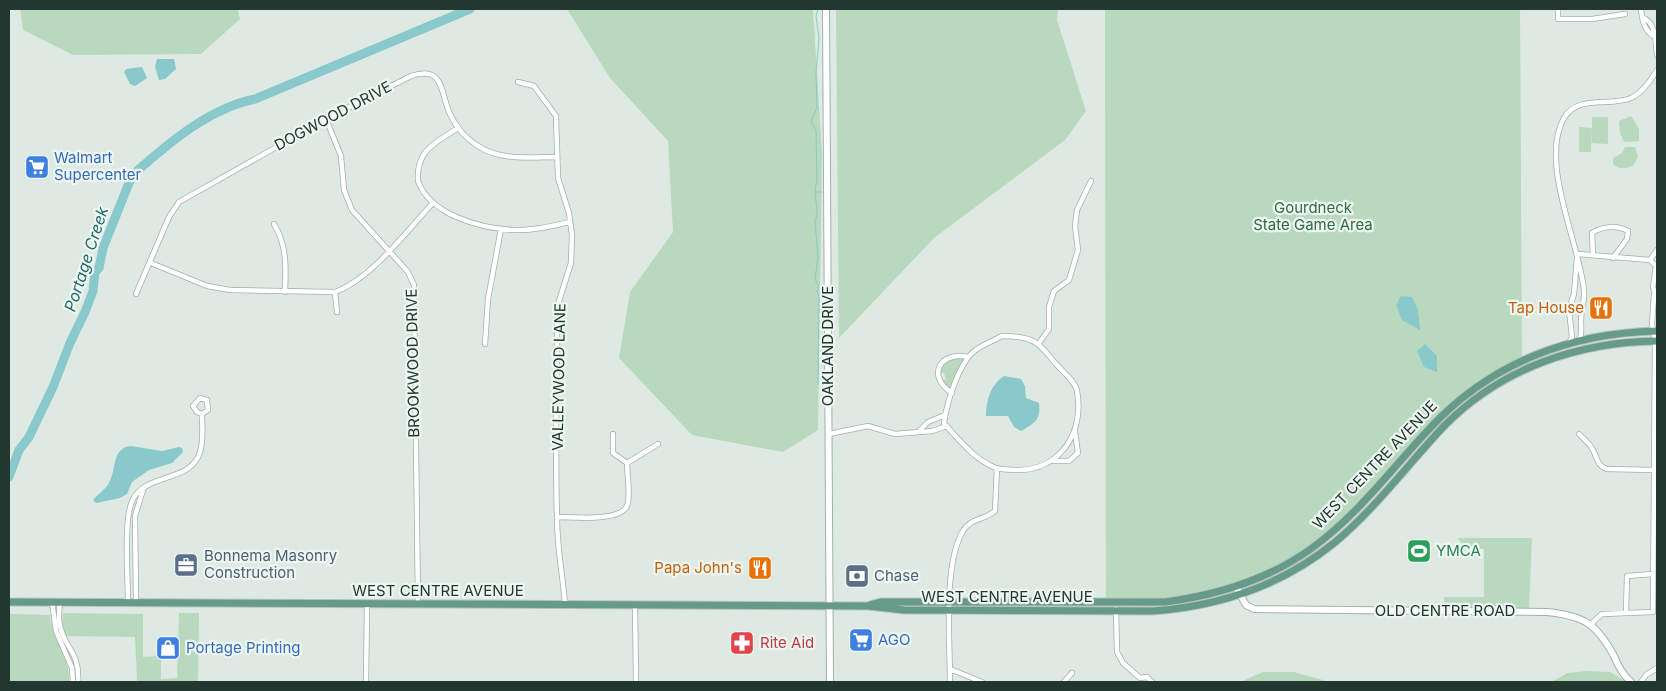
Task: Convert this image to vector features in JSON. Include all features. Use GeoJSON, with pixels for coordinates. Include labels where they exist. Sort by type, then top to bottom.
{"type":"FeatureCollection","features":[{"type":"Feature","properties":{"kind":"main road","name":"WEST CENTRE AVENUE"},"geometry":{"type":"LineString","coordinates":[[868,606],[881,602],[1165,602],[1201,597],[1236,588],[1295,560],[1328,535],[1367,498],[1442,415],[1467,393],[1518,362],[1569,343],[1612,334],[1656,329]]}},
{"type":"Feature","properties":{"kind":"main road","name":"WEST CENTRE AVENUE"},"geometry":{"type":"LineString","coordinates":[[9,602],[868,606],[904,610],[1173,610],[1240,596],[1283,577],[1334,543],[1352,527],[1447,424],[1493,386],[1535,364],[1570,352],[1608,344],[1656,341]]}},
{"type":"Feature","properties":{"kind":"street","name":"OAKLAND DRIVE"},"geometry":{"type":"LineString","coordinates":[[826,9],[830,682]]}},
{"type":"Feature","properties":{"kind":"street"},"geometry":{"type":"LineString","coordinates":[[1558,9],[1558,19],[1592,19],[1625,14]]}},
{"type":"Feature","properties":{"kind":"street"},"geometry":{"type":"LineString","coordinates":[[1641,9],[1642,17],[1648,19],[1655,32],[1657,55]]}},
{"type":"Feature","properties":{"kind":"street"},"geometry":{"type":"LineString","coordinates":[[1580,340],[1584,293],[1578,254],[1558,186],[1557,149],[1563,120],[1572,109],[1585,103],[1632,97],[1648,83],[1657,70]]}},
{"type":"Feature","properties":{"kind":"street","name":"DOGWOOD DRIVE"},"geometry":{"type":"LineString","coordinates":[[136,294],[151,263],[169,217],[179,202],[326,119],[406,78],[425,73],[431,74],[440,82],[449,112],[458,128],[472,142],[493,154],[510,157],[557,157]]}},
{"type":"Feature","properties":{"kind":"street","name":"VALLEYWOOD LANE"},"geometry":{"type":"LineString","coordinates":[[518,82],[534,86],[554,112],[558,178],[570,222],[572,263],[559,301],[557,323],[556,517],[558,560],[564,578],[565,606]]}},
{"type":"Feature","properties":{"kind":"street","name":"BROOKWOOD DRIVE"},"geometry":{"type":"LineString","coordinates":[[326,119],[341,156],[344,190],[352,210],[408,272],[414,291],[414,463],[418,604]]}},
{"type":"Feature","properties":{"kind":"street"},"geometry":{"type":"LineString","coordinates":[[458,128],[431,146],[420,157],[418,181],[420,189],[432,204],[478,224],[501,229],[532,229],[570,222]]}},
{"type":"Feature","properties":{"kind":"street"},"geometry":{"type":"LineString","coordinates":[[1039,343],[1049,329],[1049,307],[1054,291],[1069,280],[1079,242],[1076,226],[1077,210],[1090,181]]}},
{"type":"Feature","properties":{"kind":"street"},"geometry":{"type":"LineString","coordinates":[[151,263],[220,288],[285,292],[335,292],[356,281],[389,250],[432,204]]}},
{"type":"Feature","properties":{"kind":"street"},"geometry":{"type":"LineString","coordinates":[[274,224],[280,233],[285,250],[285,292]]}},
{"type":"Feature","properties":{"kind":"street"},"geometry":{"type":"LineString","coordinates":[[1593,255],[1592,234],[1598,230],[1622,228],[1628,231],[1627,239],[1613,258]]}},
{"type":"Feature","properties":{"kind":"street"},"geometry":{"type":"LineString","coordinates":[[485,344],[488,299],[501,229]]}},
{"type":"Feature","properties":{"kind":"street"},"geometry":{"type":"LineString","coordinates":[[1650,260],[1657,250]]}},
{"type":"Feature","properties":{"kind":"street"},"geometry":{"type":"LineString","coordinates":[[1578,254],[1650,260],[1657,266],[1653,277],[1652,324],[1656,329],[1654,470],[1656,538],[1653,574],[1653,612],[1602,614],[1592,624],[1602,637],[1622,673],[1631,682]]}},
{"type":"Feature","properties":{"kind":"street"},"geometry":{"type":"LineString","coordinates":[[1569,343],[1572,337],[1569,310],[1574,294],[1578,254]]}},
{"type":"Feature","properties":{"kind":"street"},"geometry":{"type":"LineString","coordinates":[[335,292],[337,312]]}},
{"type":"Feature","properties":{"kind":"street"},"geometry":{"type":"LineString","coordinates":[[1654,295],[1657,301]]}},
{"type":"Feature","properties":{"kind":"street"},"geometry":{"type":"LineString","coordinates":[[1054,461],[1070,444],[1075,430],[1078,422],[1077,389],[1039,343],[1021,336],[1002,336],[976,349],[968,357],[952,393],[944,423],[981,459],[997,468],[1012,470],[1029,470],[1054,461],[1070,461],[1078,453],[1075,430]]}},
{"type":"Feature","properties":{"kind":"street"},"geometry":{"type":"LineString","coordinates":[[952,393],[944,388],[938,378],[939,368],[944,360],[955,355],[968,357]]}},
{"type":"Feature","properties":{"kind":"street"},"geometry":{"type":"LineString","coordinates":[[132,602],[128,554],[128,522],[132,501],[136,494],[144,489],[191,467],[200,453],[202,414]]}},
{"type":"Feature","properties":{"kind":"street"},"geometry":{"type":"LineString","coordinates":[[920,430],[928,422],[945,415]]}},
{"type":"Feature","properties":{"kind":"street"},"geometry":{"type":"LineString","coordinates":[[829,434],[868,426],[895,434],[932,430],[946,426]]}},
{"type":"Feature","properties":{"kind":"street"},"geometry":{"type":"LineString","coordinates":[[613,434],[613,453],[627,463]]}},
{"type":"Feature","properties":{"kind":"street"},"geometry":{"type":"LineString","coordinates":[[1579,434],[1594,450],[1598,464],[1601,467],[1607,469],[1654,470]]}},
{"type":"Feature","properties":{"kind":"street"},"geometry":{"type":"LineString","coordinates":[[627,463],[658,444]]}},
{"type":"Feature","properties":{"kind":"street"},"geometry":{"type":"LineString","coordinates":[[556,517],[608,516],[623,510],[628,504],[627,463]]}},
{"type":"Feature","properties":{"kind":"street"},"geometry":{"type":"LineString","coordinates":[[950,682],[950,572],[963,530],[974,520],[990,516],[995,511],[997,468]]}},
{"type":"Feature","properties":{"kind":"street"},"geometry":{"type":"LineString","coordinates":[[132,602],[135,522],[138,502],[144,489]]}},
{"type":"Feature","properties":{"kind":"street"},"geometry":{"type":"LineString","coordinates":[[128,522],[135,522]]}},
{"type":"Feature","properties":{"kind":"street"},"geometry":{"type":"LineString","coordinates":[[128,554],[135,554]]}},
{"type":"Feature","properties":{"kind":"street"},"geometry":{"type":"LineString","coordinates":[[1626,613],[1628,576],[1653,574]]}},
{"type":"Feature","properties":{"kind":"street","name":"OLD CENTRE ROAD"},"geometry":{"type":"LineString","coordinates":[[1236,588],[1248,607],[1254,610],[1547,612],[1573,615],[1592,624]]}},
{"type":"Feature","properties":{"kind":"street"},"geometry":{"type":"LineString","coordinates":[[56,602],[60,629],[76,660],[78,682]]}},
{"type":"Feature","properties":{"kind":"street"},"geometry":{"type":"LineString","coordinates":[[56,602],[56,631],[70,662],[73,682]]}},
{"type":"Feature","properties":{"kind":"street"},"geometry":{"type":"LineString","coordinates":[[1116,603],[1117,652],[1123,663],[1138,680],[1147,677],[1152,682]]}},
{"type":"Feature","properties":{"kind":"street"},"geometry":{"type":"LineString","coordinates":[[366,604],[366,682]]}},
{"type":"Feature","properties":{"kind":"street"},"geometry":{"type":"LineString","coordinates":[[635,605],[636,682]]}},
{"type":"Feature","properties":{"kind":"street"},"geometry":{"type":"LineString","coordinates":[[70,662],[76,660]]}},
{"type":"Feature","properties":{"kind":"street"},"geometry":{"type":"LineString","coordinates":[[1642,682],[1646,675],[1657,668]]}},
{"type":"Feature","properties":{"kind":"street"},"geometry":{"type":"LineString","coordinates":[[950,669],[982,682]]}},
{"type":"Feature","properties":{"kind":"street"},"geometry":{"type":"LineString","coordinates":[[1064,682],[1072,673]]}},
{"type":"Feature","properties":{"kind":"green space"},"geometry":{"type":"Polygon","coordinates":[[[20,9],[238,9],[240,19],[201,54],[73,55],[23,30],[20,9]]]}},
{"type":"Feature","properties":{"kind":"green space"},"geometry":{"type":"Polygon","coordinates":[[[567,9],[813,9],[822,154],[818,430],[783,452],[692,435],[619,358],[630,292],[673,232],[668,141],[610,78],[567,9]]]}},
{"type":"Feature","properties":{"kind":"green space"},"geometry":{"type":"Polygon","coordinates":[[[836,9],[1058,9],[1057,20],[1086,111],[1065,140],[934,238],[839,338],[836,9]]]}},
{"type":"Feature","properties":{"kind":"green space","name":"Gourdneck State Game Area"},"geometry":{"type":"Polygon","coordinates":[[[1105,9],[1520,9],[1522,363],[1464,398],[1333,534],[1291,565],[1197,600],[1146,606],[1106,605],[1105,9]]]}},
{"type":"Feature","properties":{"kind":"green space"},"geometry":{"type":"Polygon","coordinates":[[[1631,116],[1639,129],[1639,141],[1624,142],[1620,133],[1619,121],[1631,116]]]}},
{"type":"Feature","properties":{"kind":"green space"},"geometry":{"type":"Polygon","coordinates":[[[1592,117],[1608,117],[1608,144],[1592,143],[1592,117]]]}},
{"type":"Feature","properties":{"kind":"green space"},"geometry":{"type":"Polygon","coordinates":[[[1579,127],[1592,128],[1591,152],[1579,152],[1579,127]]]}},
{"type":"Feature","properties":{"kind":"green space"},"geometry":{"type":"Polygon","coordinates":[[[1625,147],[1635,147],[1638,156],[1634,165],[1620,168],[1613,164],[1613,158],[1622,153],[1625,147]]]}},
{"type":"Feature","properties":{"kind":"green space"},"geometry":{"type":"Polygon","coordinates":[[[950,358],[963,358],[963,360],[950,388],[942,381],[946,379],[944,373],[940,373],[945,362],[950,358]]]}},
{"type":"Feature","properties":{"kind":"green space"},"geometry":{"type":"Polygon","coordinates":[[[1457,538],[1532,538],[1529,609],[1445,609],[1444,597],[1484,597],[1484,549],[1466,548],[1457,538]]]}},
{"type":"Feature","properties":{"kind":"green space"},"geometry":{"type":"Polygon","coordinates":[[[63,613],[143,614],[143,657],[161,656],[161,679],[177,678],[179,613],[199,613],[198,682],[137,682],[135,637],[66,636],[62,624],[63,613]]]}},
{"type":"Feature","properties":{"kind":"green space"},"geometry":{"type":"Polygon","coordinates":[[[9,614],[50,615],[51,624],[67,664],[69,682],[9,682],[9,614]]]}},
{"type":"Feature","properties":{"kind":"green space"},"geometry":{"type":"Polygon","coordinates":[[[1586,671],[1610,672],[1627,682],[1551,682],[1568,673],[1586,671]]]}},
{"type":"Feature","properties":{"kind":"green space"},"geometry":{"type":"Polygon","coordinates":[[[1263,672],[1294,672],[1330,682],[1240,682],[1263,672]]]}},
{"type":"Feature","properties":{"kind":"water"},"geometry":{"type":"Polygon","coordinates":[[[157,59],[174,59],[176,69],[165,79],[159,80],[155,67],[157,59]]]}},
{"type":"Feature","properties":{"kind":"water"},"geometry":{"type":"Polygon","coordinates":[[[142,67],[147,78],[135,86],[130,84],[124,72],[126,69],[142,67]]]}},
{"type":"Feature","properties":{"kind":"water"},"geometry":{"type":"Polygon","coordinates":[[[1401,296],[1412,297],[1418,310],[1420,330],[1402,320],[1396,305],[1401,296]]]}},
{"type":"Feature","properties":{"kind":"water"},"geometry":{"type":"Polygon","coordinates":[[[1425,344],[1437,356],[1437,372],[1424,367],[1417,351],[1425,344]]]}},
{"type":"Feature","properties":{"kind":"water"},"geometry":{"type":"Polygon","coordinates":[[[1004,376],[1021,379],[1025,386],[1026,398],[1039,403],[1038,417],[1030,426],[1021,431],[1014,427],[1008,416],[986,416],[990,393],[999,379],[1004,376]]]}},
{"type":"Feature","properties":{"kind":"water"},"geometry":{"type":"Polygon","coordinates":[[[131,446],[162,451],[179,447],[182,448],[183,452],[172,463],[149,470],[132,482],[127,494],[120,498],[96,503],[93,500],[109,483],[117,455],[120,451],[131,446]]]}},
{"type":"Feature","properties":{"kind":"waterway","name":"Portage Creek"},"geometry":{"type":"LineString","coordinates":[[9,477],[19,450],[29,437],[53,387],[70,343],[85,312],[93,291],[95,272],[99,268],[103,248],[131,178],[137,171],[177,138],[222,110],[238,103],[255,99],[470,9]]}},
{"type":"Feature","properties":{"kind":"waterway"},"geometry":{"type":"LineString","coordinates":[[818,9],[816,16],[819,38],[816,73],[817,108],[811,121],[816,131],[817,182],[815,191],[817,217],[815,221],[818,258],[815,279],[819,287],[817,291],[819,297],[818,384]]}},
{"type":"Feature","properties":{"kind":"waterway"},"geometry":{"type":"LineString","coordinates":[[816,192],[822,192]]}},
{"type":"Feature","properties":{"kind":"place","name":"Walmart Supercenter"},"geometry":{"type":"Point","coordinates":[37,167]}},
{"type":"Feature","properties":{"kind":"place","name":"Tap House"},"geometry":{"type":"Point","coordinates":[1601,308]}},
{"type":"Feature","properties":{"kind":"place","name":"YMCA"},"geometry":{"type":"Point","coordinates":[1419,551]}},
{"type":"Feature","properties":{"kind":"place","name":"Bonnema Masonry Construction"},"geometry":{"type":"Point","coordinates":[186,565]}},
{"type":"Feature","properties":{"kind":"place","name":"Papa John's"},"geometry":{"type":"Point","coordinates":[760,568]}},
{"type":"Feature","properties":{"kind":"place","name":"Chase"},"geometry":{"type":"Point","coordinates":[857,576]}},
{"type":"Feature","properties":{"kind":"place","name":"AGO"},"geometry":{"type":"Point","coordinates":[861,640]}},
{"type":"Feature","properties":{"kind":"place","name":"Rite Aid"},"geometry":{"type":"Point","coordinates":[742,643]}},
{"type":"Feature","properties":{"kind":"place","name":"Portage Printing"},"geometry":{"type":"Point","coordinates":[168,648]}}]}
